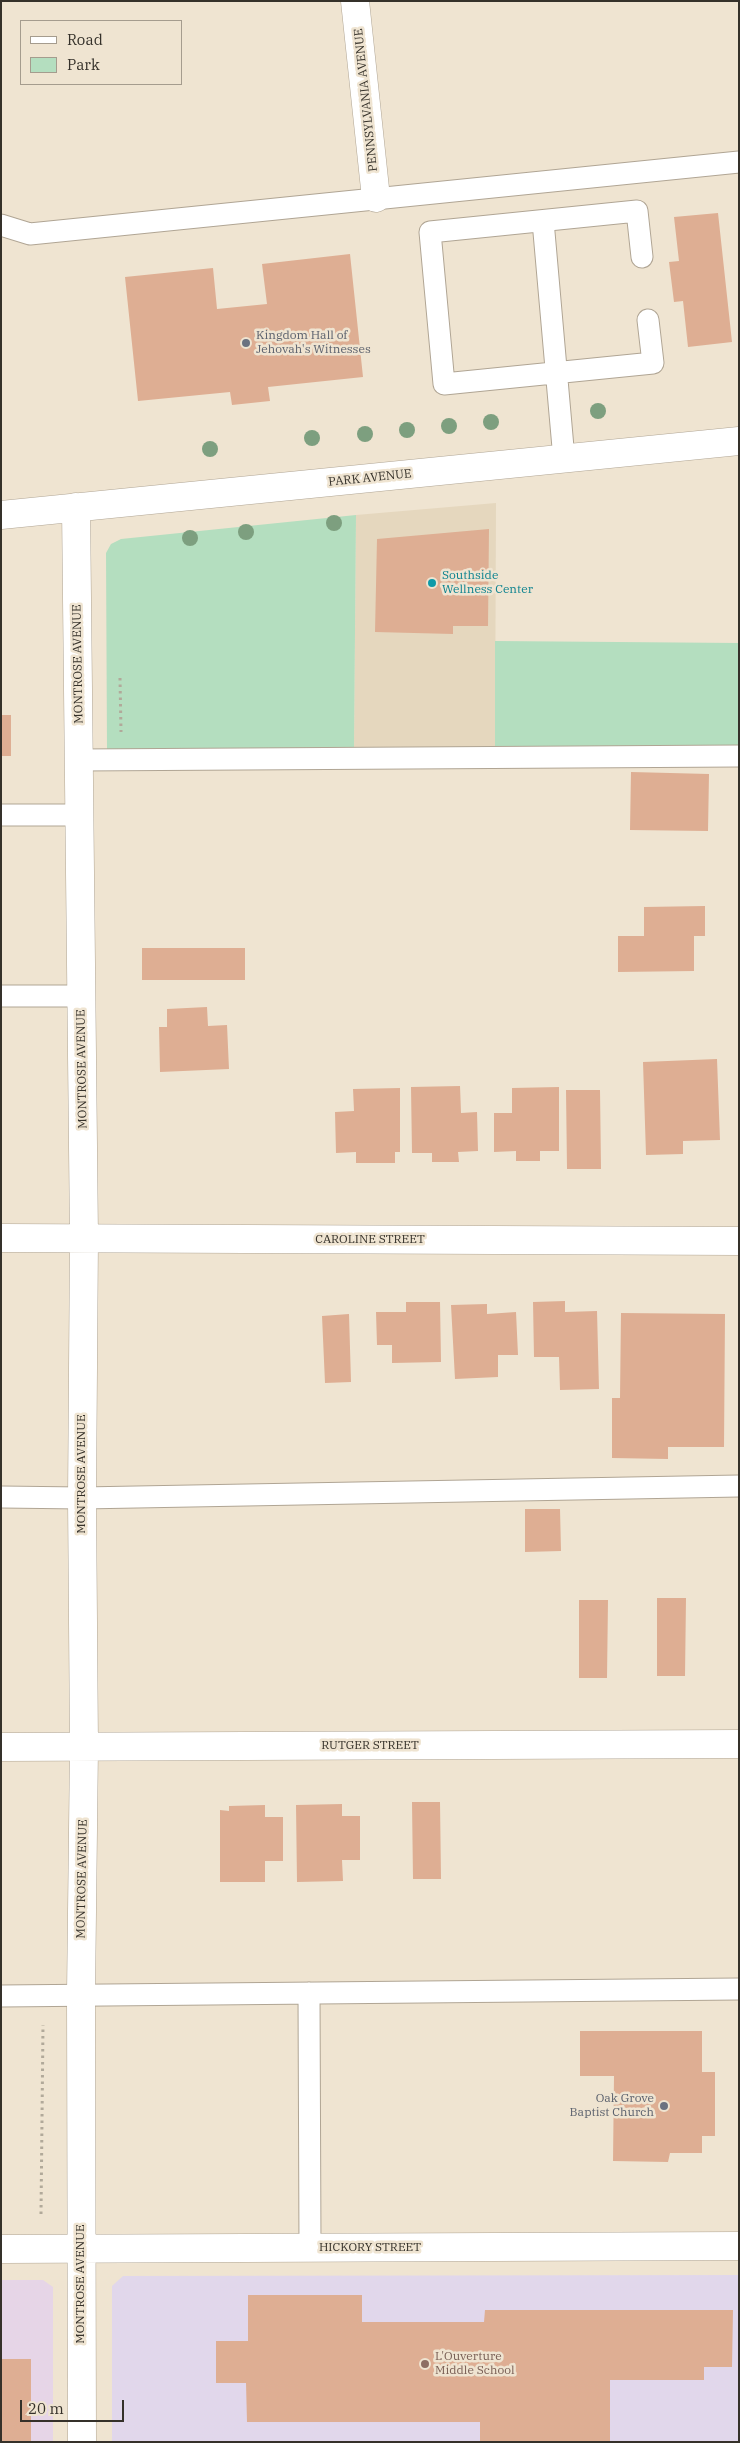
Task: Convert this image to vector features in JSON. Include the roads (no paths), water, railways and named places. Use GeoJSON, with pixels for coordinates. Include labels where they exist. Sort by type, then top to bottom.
{"type":"FeatureCollection","features":[{"type":"Feature","properties":{"kind":"street","name":"PENNSYLVANIA AVENUE"},"geometry":{"type":"LineString","coordinates":[[355,1],[376,198]]}},
{"type":"Feature","properties":{"kind":"street","name":"PARK AVENUE"},"geometry":{"type":"LineString","coordinates":[[1,515],[739,441]]}},
{"type":"Feature","properties":{"kind":"street","name":"MONTROSE AVENUE"},"geometry":{"type":"LineString","coordinates":[[76,507],[84,1238],[82,1498],[84,1747],[81,1994],[82,2442]]}},
{"type":"Feature","properties":{"kind":"street","name":"CAROLINE STREET"},"geometry":{"type":"LineString","coordinates":[[1,1238],[739,1241]]}},
{"type":"Feature","properties":{"kind":"street","name":"RUTGER STREET"},"geometry":{"type":"LineString","coordinates":[[1,1747],[739,1744]]}},
{"type":"Feature","properties":{"kind":"street","name":"HICKORY STREET"},"geometry":{"type":"LineString","coordinates":[[1,2249],[739,2246]]}},
{"type":"Feature","properties":{"kind":"lane"},"geometry":{"type":"LineString","coordinates":[[1,225],[30,234],[739,162]]}},
{"type":"Feature","properties":{"kind":"lane"},"geometry":{"type":"LineString","coordinates":[[642,257],[637,210],[430,232],[444,384],[653,363],[648,320]]}},
{"type":"Feature","properties":{"kind":"lane"},"geometry":{"type":"LineString","coordinates":[[542,221],[564,459]]}},
{"type":"Feature","properties":{"kind":"lane"},"geometry":{"type":"LineString","coordinates":[[79,760],[739,756]]}},
{"type":"Feature","properties":{"kind":"lane"},"geometry":{"type":"LineString","coordinates":[[1,815],[80,816]]}},
{"type":"Feature","properties":{"kind":"lane"},"geometry":{"type":"LineString","coordinates":[[1,996],[82,996]]}},
{"type":"Feature","properties":{"kind":"lane"},"geometry":{"type":"LineString","coordinates":[[1,1497],[82,1498],[739,1486]]}},
{"type":"Feature","properties":{"kind":"lane"},"geometry":{"type":"LineString","coordinates":[[1,1996],[739,1988]]}},
{"type":"Feature","properties":{"kind":"lane"},"geometry":{"type":"LineString","coordinates":[[310,1992],[310,2248]]}},
{"type":"Feature","properties":{"kind":"place","name":"Kingdom Hall of Jehovah's Witnesses"},"geometry":{"type":"Point","coordinates":[246,343]}},
{"type":"Feature","properties":{"kind":"place","name":"Southside Wellness Center"},"geometry":{"type":"Point","coordinates":[432,583]}},
{"type":"Feature","properties":{"kind":"place","name":"Oak Grove Baptist Church"},"geometry":{"type":"Point","coordinates":[664,2106]}},
{"type":"Feature","properties":{"kind":"place","name":"L'Ouverture Middle School"},"geometry":{"type":"Point","coordinates":[425,2364]}}]}
